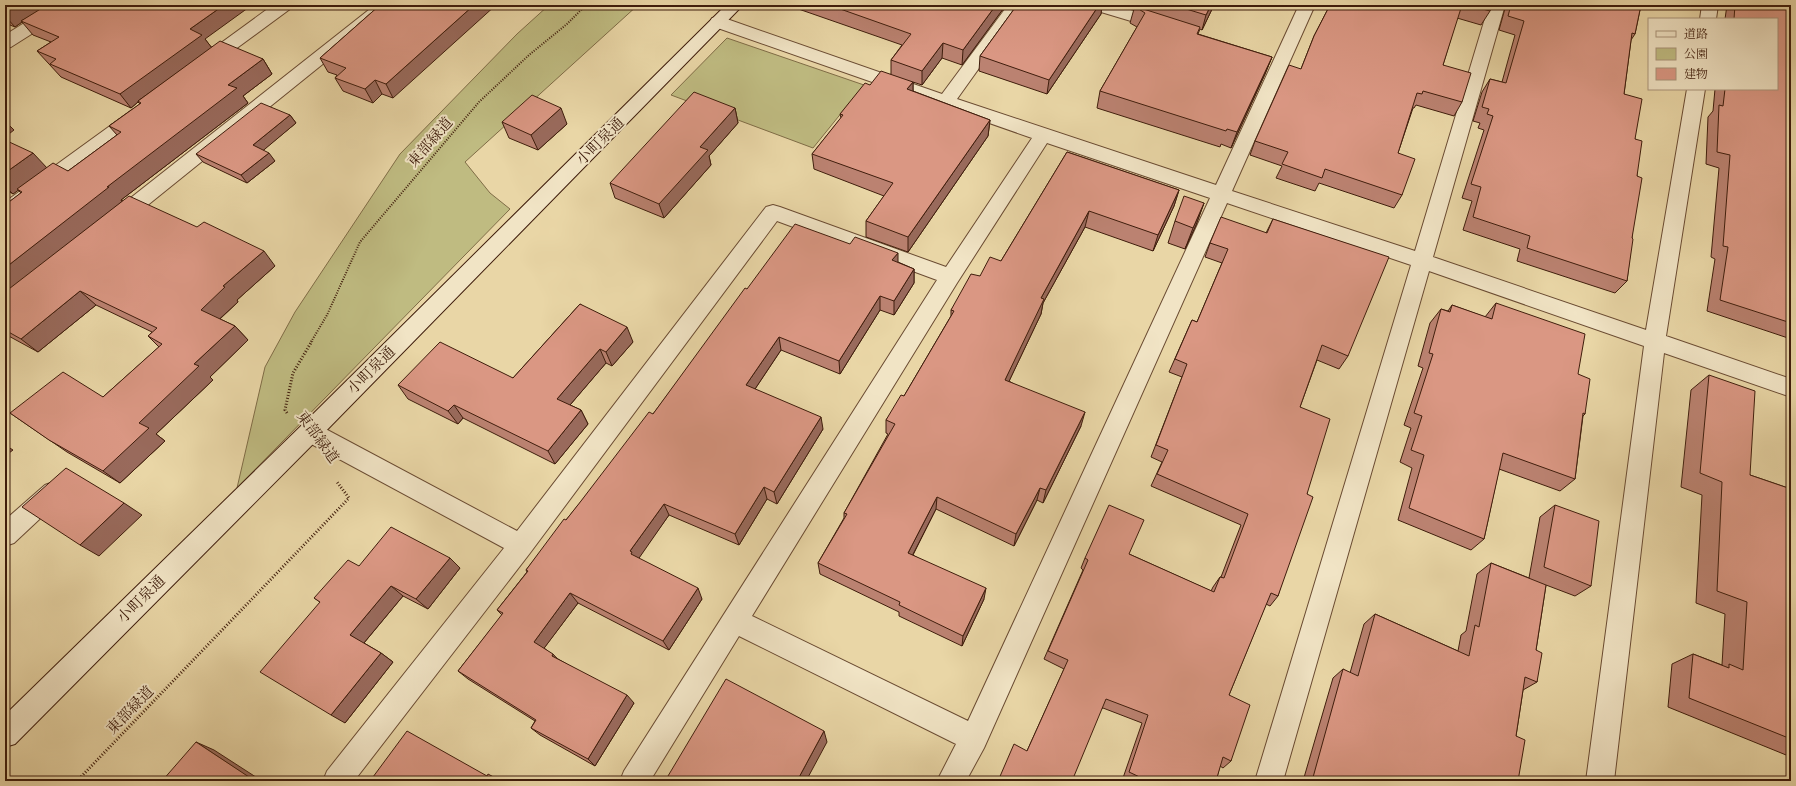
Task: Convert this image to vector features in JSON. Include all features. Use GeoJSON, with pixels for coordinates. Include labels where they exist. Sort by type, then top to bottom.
{"type":"FeatureCollection","features":[{"type":"Feature","properties":{"kind":"street"},"geometry":{"type":"LineString","coordinates":[[5,43],[65,5]]}},
{"type":"Feature","properties":{"kind":"street"},"geometry":{"type":"LineString","coordinates":[[189,75],[284,5]]}},
{"type":"Feature","properties":{"kind":"street"},"geometry":{"type":"LineString","coordinates":[[102,231],[385,5]]}},
{"type":"Feature","properties":{"kind":"street","name":"小町泉通"},"geometry":{"type":"LineString","coordinates":[[5,734],[735,5]]}},
{"type":"Feature","properties":{"kind":"street"},"geometry":{"type":"LineString","coordinates":[[947,100],[1016,5]]}},
{"type":"Feature","properties":{"kind":"street"},"geometry":{"type":"LineString","coordinates":[[1097,5],[1179,30]]}},
{"type":"Feature","properties":{"kind":"street"},"geometry":{"type":"LineString","coordinates":[[951,781],[974,738],[1222,194],[1275,60],[1308,5]]}},
{"type":"Feature","properties":{"kind":"street"},"geometry":{"type":"LineString","coordinates":[[1269,781],[1497,5]]}},
{"type":"Feature","properties":{"kind":"street"},"geometry":{"type":"LineString","coordinates":[[1708,18],[1710,5]]}},
{"type":"Feature","properties":{"kind":"street"},"geometry":{"type":"LineString","coordinates":[[718,22],[947,100],[1043,135],[1422,261],[1791,388]]}},
{"type":"Feature","properties":{"kind":"street"},"geometry":{"type":"LineString","coordinates":[[1600,781],[1655,342],[1696,90]]}},
{"type":"Feature","properties":{"kind":"street"},"geometry":{"type":"LineString","coordinates":[[5,212],[151,104]]}},
{"type":"Feature","properties":{"kind":"street"},"geometry":{"type":"LineString","coordinates":[[634,781],[950,277],[1043,135]]}},
{"type":"Feature","properties":{"kind":"street"},"geometry":{"type":"LineString","coordinates":[[338,781],[521,545],[773,212],[950,277]]}},
{"type":"Feature","properties":{"kind":"street"},"geometry":{"type":"LineString","coordinates":[[307,434],[521,545]]}},
{"type":"Feature","properties":{"kind":"street"},"geometry":{"type":"LineString","coordinates":[[5,535],[54,491]]}},
{"type":"Feature","properties":{"kind":"street"},"geometry":{"type":"LineString","coordinates":[[735,620],[974,738]]}},
{"type":"Feature","properties":{"kind":"path","name":"東部緑道"},"geometry":{"type":"LineString","coordinates":[[307,434],[285,410],[293,373],[327,315],[360,242],[479,102],[529,55],[567,24],[586,5]]}},
{"type":"Feature","properties":{"kind":"path","name":"東部緑道"},"geometry":{"type":"LineString","coordinates":[[77,781],[349,498],[336,480]]}},
{"type":"Feature","properties":{"kind":"green space"},"geometry":{"type":"Polygon","coordinates":[[[549,5],[638,5],[465,162],[490,193],[510,209],[237,488],[265,367],[295,312],[400,154],[517,34],[549,5]]]}},
{"type":"Feature","properties":{"kind":"green space"},"geometry":{"type":"Polygon","coordinates":[[[727,38],[864,85],[813,148],[671,95],[727,38]]]}},
{"type":"Feature","properties":{"kind":"building"},"geometry":{"type":"Polygon","coordinates":[[[5,5],[16,5],[5,12],[5,5]]]}},
{"type":"Feature","properties":{"kind":"building"},"geometry":{"type":"Polygon","coordinates":[[[47,5],[224,5],[190,29],[202,35],[120,94],[50,64],[56,59],[37,51],[59,37],[21,21],[47,5]]]}},
{"type":"Feature","properties":{"kind":"building"},"geometry":{"type":"Polygon","coordinates":[[[380,5],[474,5],[386,84],[375,80],[365,89],[335,78],[346,68],[320,58],[380,5]]]}},
{"type":"Feature","properties":{"kind":"building"},"geometry":{"type":"Polygon","coordinates":[[[829,5],[996,5],[963,50],[943,43],[922,71],[891,60],[911,34],[829,5]]]}},
{"type":"Feature","properties":{"kind":"building"},"geometry":{"type":"Polygon","coordinates":[[[1017,5],[1099,5],[1049,80],[980,56],[1017,5]]]}},
{"type":"Feature","properties":{"kind":"building"},"geometry":{"type":"Polygon","coordinates":[[[1173,5],[1211,5],[1206,15],[1173,5]]]}},
{"type":"Feature","properties":{"kind":"building"},"geometry":{"type":"Polygon","coordinates":[[[1330,5],[1462,5],[1443,65],[1471,73],[1462,102],[1423,91],[1422,94],[1417,93],[1398,153],[1415,159],[1402,195],[1325,169],[1322,178],[1282,164],[1288,152],[1255,141],[1289,65],[1301,69],[1314,36],[1330,5]]]}},
{"type":"Feature","properties":{"kind":"building"},"geometry":{"type":"Polygon","coordinates":[[[1468,5],[1491,5],[1490,11],[1468,5]]]}},
{"type":"Feature","properties":{"kind":"building"},"geometry":{"type":"Polygon","coordinates":[[[1511,5],[1641,5],[1635,34],[1632,33],[1624,94],[1642,99],[1635,139],[1642,141],[1637,176],[1642,178],[1632,238],[1627,281],[1527,248],[1530,236],[1473,217],[1481,187],[1471,184],[1493,116],[1487,114],[1489,109],[1482,107],[1490,79],[1506,83],[1524,21],[1508,16],[1511,5]]]}},
{"type":"Feature","properties":{"kind":"building"},"geometry":{"type":"Polygon","coordinates":[[[1735,5],[1791,5],[1791,323],[1720,300],[1728,247],[1723,246],[1730,155],[1717,152],[1719,105],[1723,106],[1725,90],[1778,90],[1778,18],[1734,18],[1735,5]]]}},
{"type":"Feature","properties":{"kind":"building"},"geometry":{"type":"Polygon","coordinates":[[[1134,6],[1200,27],[1197,34],[1272,57],[1237,132],[1227,129],[1226,131],[1100,91],[1145,13],[1134,6]]]}},
{"type":"Feature","properties":{"kind":"building"},"geometry":{"type":"Polygon","coordinates":[[[220,41],[263,59],[228,85],[237,88],[107,187],[109,187],[5,268],[5,205],[22,192],[17,189],[53,163],[68,171],[121,132],[109,126],[141,103],[138,101],[220,41]]]}},
{"type":"Feature","properties":{"kind":"building"},"geometry":{"type":"Polygon","coordinates":[[[881,71],[913,82],[907,89],[990,120],[908,237],[866,221],[893,183],[812,154],[843,115],[840,114],[865,83],[870,85],[881,71]]]}},
{"type":"Feature","properties":{"kind":"building"},"geometry":{"type":"Polygon","coordinates":[[[694,92],[735,108],[700,147],[708,150],[659,204],[610,183],[694,92]]]}},
{"type":"Feature","properties":{"kind":"building"},"geometry":{"type":"Polygon","coordinates":[[[532,95],[561,108],[531,135],[502,122],[532,95]]]}},
{"type":"Feature","properties":{"kind":"building"},"geometry":{"type":"Polygon","coordinates":[[[261,103],[290,115],[253,145],[269,153],[241,175],[196,154],[261,103]]]}},
{"type":"Feature","properties":{"kind":"building"},"geometry":{"type":"Polygon","coordinates":[[[5,140],[33,153],[5,173],[5,140]]]}},
{"type":"Feature","properties":{"kind":"building"},"geometry":{"type":"Polygon","coordinates":[[[1067,152],[1179,190],[1158,235],[1089,211],[1041,298],[1044,299],[1005,380],[1085,412],[1046,490],[1040,488],[1016,534],[937,497],[908,553],[986,588],[963,636],[899,605],[900,602],[818,563],[847,514],[844,513],[895,424],[886,420],[901,395],[904,396],[954,311],[951,310],[971,274],[980,276],[990,257],[1001,261],[1067,152]]]}},
{"type":"Feature","properties":{"kind":"building"},"geometry":{"type":"Polygon","coordinates":[[[129,196],[197,227],[204,222],[264,251],[223,286],[225,287],[201,310],[235,326],[194,364],[199,366],[139,423],[149,428],[103,471],[49,440],[10,413],[63,372],[103,397],[162,344],[148,336],[157,328],[80,291],[21,339],[5,330],[5,292],[129,196]]]}},
{"type":"Feature","properties":{"kind":"building"},"geometry":{"type":"Polygon","coordinates":[[[1184,196],[1204,203],[1193,228],[1175,221],[1184,196]]]}},
{"type":"Feature","properties":{"kind":"building"},"geometry":{"type":"Polygon","coordinates":[[[1221,217],[1267,233],[1273,219],[1389,257],[1348,356],[1322,345],[1300,407],[1330,419],[1307,494],[1313,497],[1278,596],[1271,593],[1229,695],[1250,705],[1231,761],[1223,757],[1216,781],[1148,781],[1129,772],[1148,715],[1106,699],[1072,781],[998,781],[1014,744],[1027,751],[1068,660],[1048,651],[1088,560],[1085,558],[1109,505],[1144,520],[1129,554],[1214,592],[1220,577],[1224,578],[1248,514],[1157,474],[1168,450],[1156,445],[1187,364],[1175,359],[1192,320],[1197,322],[1228,249],[1210,243],[1221,217]]]}},
{"type":"Feature","properties":{"kind":"building"},"geometry":{"type":"Polygon","coordinates":[[[795,224],[850,244],[855,237],[898,253],[892,260],[914,269],[894,301],[880,296],[839,361],[779,337],[746,385],[821,417],[774,492],[764,487],[735,534],[664,504],[630,551],[632,552],[631,554],[698,588],[663,641],[570,593],[534,642],[553,654],[552,656],[627,695],[588,759],[531,728],[536,720],[458,671],[503,613],[497,610],[528,571],[526,570],[564,519],[566,520],[649,412],[653,414],[745,288],[747,289],[795,224]]]}},
{"type":"Feature","properties":{"kind":"building"},"geometry":{"type":"Polygon","coordinates":[[[1496,303],[1585,334],[1578,374],[1590,379],[1585,414],[1583,413],[1575,479],[1503,453],[1484,539],[1409,508],[1424,455],[1411,450],[1422,416],[1414,413],[1433,354],[1429,353],[1441,309],[1450,312],[1452,305],[1492,319],[1496,303]]]}},
{"type":"Feature","properties":{"kind":"building"},"geometry":{"type":"Polygon","coordinates":[[[580,304],[627,327],[606,352],[600,349],[557,399],[581,410],[548,451],[454,405],[448,411],[398,385],[440,342],[513,378],[580,304]]]}},
{"type":"Feature","properties":{"kind":"building"},"geometry":{"type":"Polygon","coordinates":[[[1709,375],[1755,391],[1750,475],[1791,489],[1791,739],[1689,698],[1693,654],[1729,668],[1729,664],[1743,670],[1747,602],[1717,591],[1722,482],[1700,473],[1709,375]]]}},
{"type":"Feature","properties":{"kind":"building"},"geometry":{"type":"Polygon","coordinates":[[[66,468],[124,503],[80,545],[22,507],[66,468]]]}},
{"type":"Feature","properties":{"kind":"building"},"geometry":{"type":"Polygon","coordinates":[[[1555,505],[1599,521],[1591,586],[1544,567],[1555,505]]]}},
{"type":"Feature","properties":{"kind":"building"},"geometry":{"type":"Polygon","coordinates":[[[391,527],[450,558],[416,599],[391,586],[350,635],[381,653],[331,715],[260,672],[320,602],[314,598],[348,560],[359,566],[391,527]]]}},
{"type":"Feature","properties":{"kind":"building"},"geometry":{"type":"Polygon","coordinates":[[[1491,563],[1546,585],[1536,650],[1542,653],[1537,682],[1525,677],[1516,736],[1525,740],[1518,781],[1312,781],[1343,669],[1358,676],[1375,614],[1469,656],[1475,625],[1479,627],[1491,563]]]}},
{"type":"Feature","properties":{"kind":"building"},"geometry":{"type":"Polygon","coordinates":[[[726,679],[824,731],[797,781],[665,781],[726,679]]]}},
{"type":"Feature","properties":{"kind":"building"},"geometry":{"type":"Polygon","coordinates":[[[407,731],[487,776],[488,774],[501,781],[370,781],[407,731]]]}},
{"type":"Feature","properties":{"kind":"building"},"geometry":{"type":"Polygon","coordinates":[[[196,742],[255,781],[162,781],[196,742]]]}}]}
